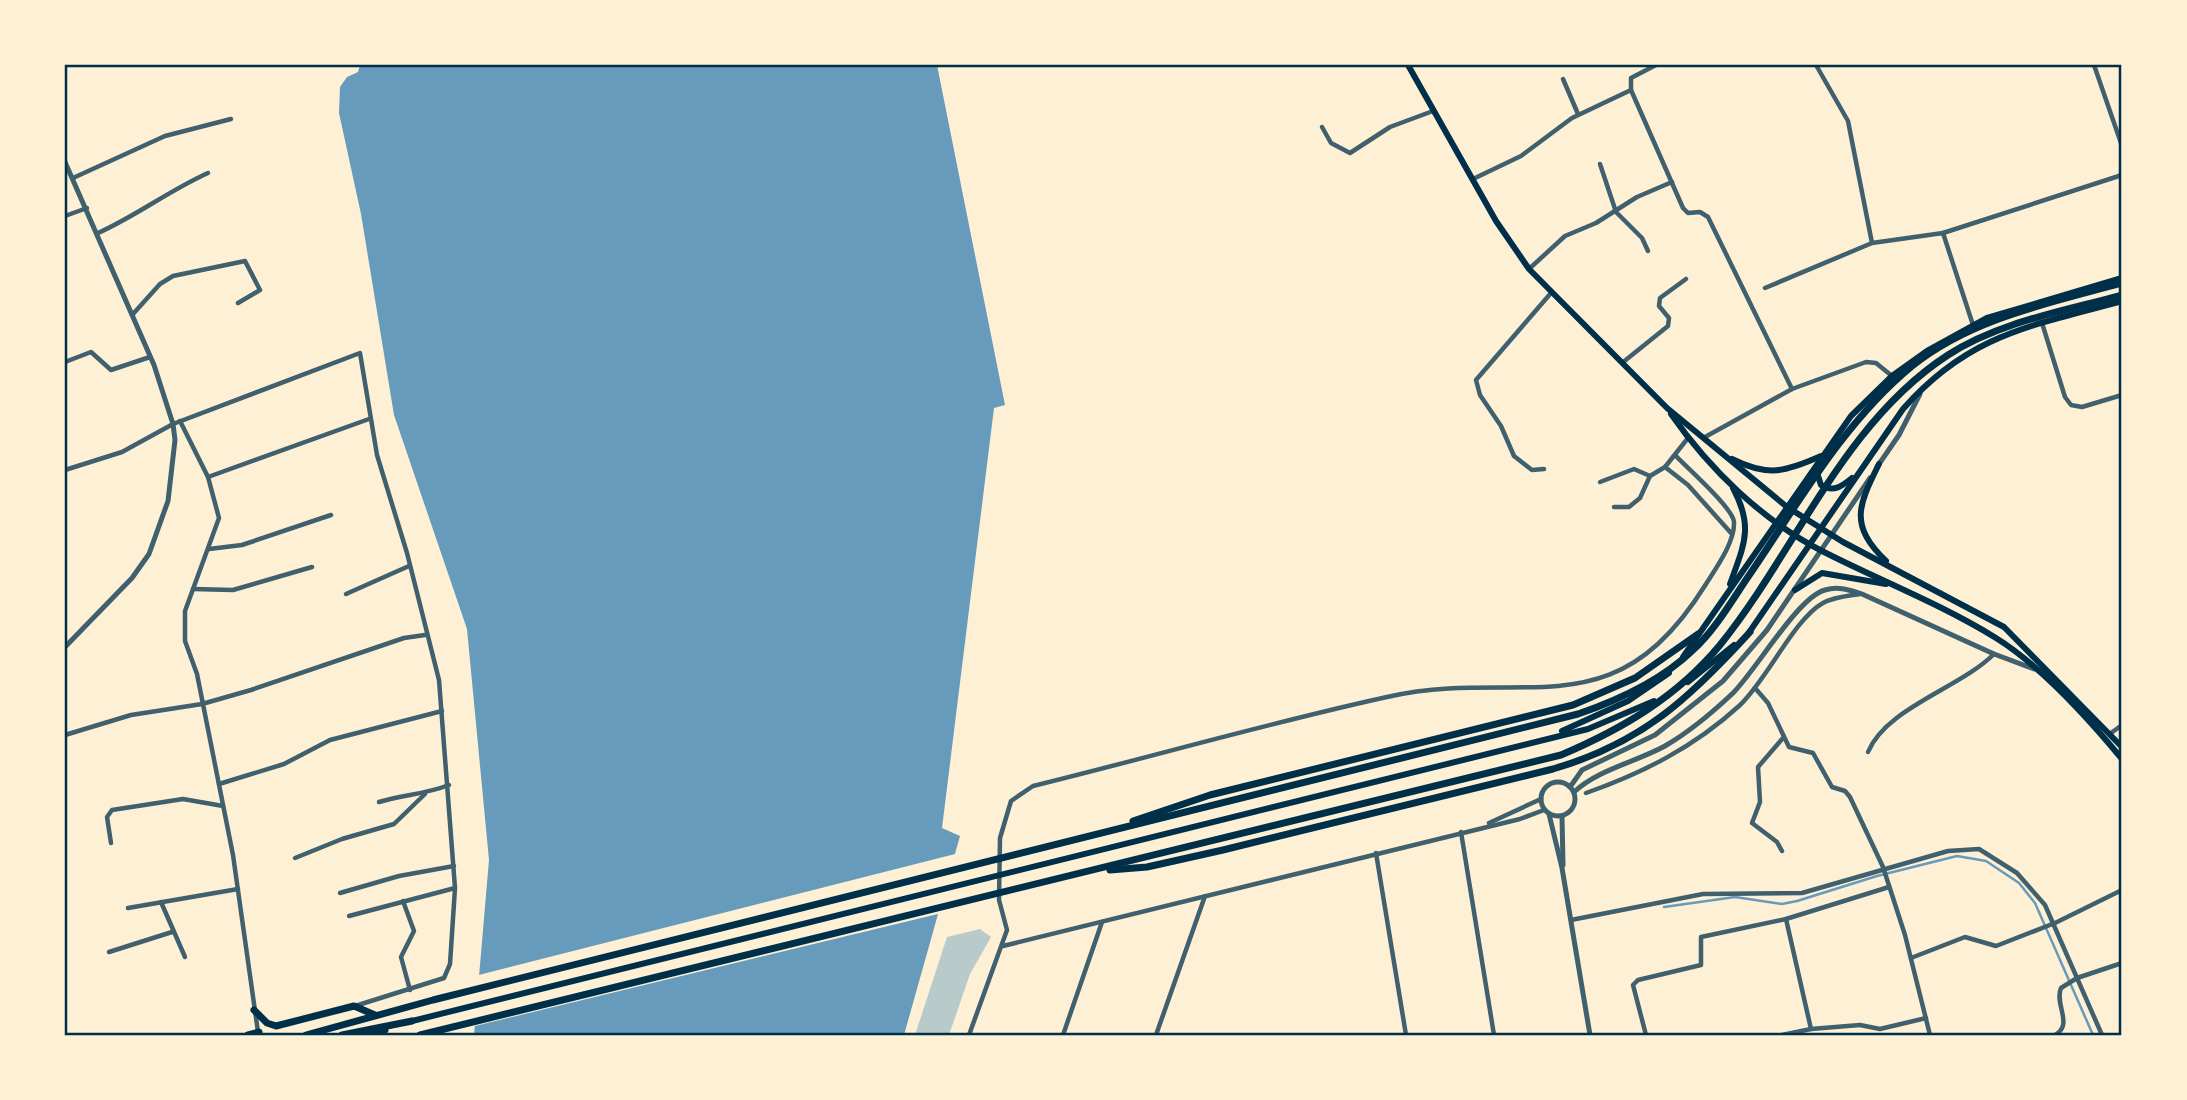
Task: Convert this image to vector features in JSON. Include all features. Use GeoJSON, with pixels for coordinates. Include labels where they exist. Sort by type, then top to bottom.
{"type":"FeatureCollection","features":[{"type":"Feature","properties":{"kind":"highway"},"geometry":{"type":"LineString","coordinates":[[306,1035],[433,1000],[1578,714],[1641,688],[1684,657],[1707,635],[1849,429],[1886,389],[1914,365],[1940,347],[1992,321],[2122,280]]}},
{"type":"Feature","properties":{"kind":"highway"},"geometry":{"type":"LineString","coordinates":[[420,1035],[1561,755],[1641,716],[1681,685],[1720,644],[1867,430],[1923,373],[1949,354],[1993,333],[2122,295]]}},
{"type":"Feature","properties":{"kind":"highway"},"geometry":{"type":"LineString","coordinates":[[1092,871],[1160,865],[1569,764],[1644,729],[1694,692],[1750,632]]}},
{"type":"Feature","properties":{"kind":"highway"},"geometry":{"type":"LineString","coordinates":[[1083,838],[1210,795],[1573,705],[1635,678],[1698,634]]}},
{"type":"Feature","properties":{"kind":"highway"},"geometry":{"type":"LineString","coordinates":[[254,1010],[267,1023],[276,1026],[354,1006],[374,1015]]}},
{"type":"Feature","properties":{"kind":"highway"},"geometry":{"type":"LineString","coordinates":[[342,1035],[412,1021]]}},
{"type":"Feature","properties":{"kind":"highway"},"geometry":{"type":"LineString","coordinates":[[367,1035],[412,1021]]}},
{"type":"Feature","properties":{"kind":"highway"},"geometry":{"type":"LineString","coordinates":[[248,1035],[259,1034]]}},
{"type":"Feature","properties":{"kind":"main road"},"geometry":{"type":"LineString","coordinates":[[1408,65],[1472,179],[1529,269],[1667,408],[1787,507],[1832,535],[2004,627],[2122,747]]}},
{"type":"Feature","properties":{"kind":"main road"},"geometry":{"type":"LineString","coordinates":[[1550,736],[1620,705],[1658,682],[1679,662],[1851,416],[1892,376],[1927,351],[1972,325],[2018,307],[2122,280]]}},
{"type":"Feature","properties":{"kind":"main road"},"geometry":{"type":"LineString","coordinates":[[412,1021],[1550,736],[1588,729],[1632,713],[1685,684],[1750,632],[1903,409],[1924,385],[1954,360],[1984,344],[2042,323],[2122,301]]}},
{"type":"Feature","properties":{"kind":"main road"},"geometry":{"type":"LineString","coordinates":[[1667,408],[1688,438],[1731,484],[1777,522],[1822,551],[1996,637],[2034,669],[2122,759]]}},
{"type":"Feature","properties":{"kind":"main road"},"geometry":{"type":"LineString","coordinates":[[1724,455],[1749,468],[1777,471],[1824,455]]}},
{"type":"Feature","properties":{"kind":"main road"},"geometry":{"type":"LineString","coordinates":[[1824,455],[1816,474],[1825,487],[1840,487],[1859,472]]}},
{"type":"Feature","properties":{"kind":"main road"},"geometry":{"type":"LineString","coordinates":[[1879,464],[1866,492],[1860,520],[1868,543],[1891,566]]}},
{"type":"Feature","properties":{"kind":"main road"},"geometry":{"type":"LineString","coordinates":[[1727,592],[1746,539],[1741,503],[1731,484]]}},
{"type":"Feature","properties":{"kind":"main road"},"geometry":{"type":"LineString","coordinates":[[1795,590],[1812,577],[1832,572],[1898,587]]}},
{"type":"Feature","properties":{"kind":"street"},"geometry":{"type":"LineString","coordinates":[[1656,65],[1631,78],[1631,90],[1685,211],[1700,212],[1708,217],[1792,389]]}},
{"type":"Feature","properties":{"kind":"street"},"geometry":{"type":"LineString","coordinates":[[1816,65],[1848,121],[1872,243]]}},
{"type":"Feature","properties":{"kind":"street"},"geometry":{"type":"LineString","coordinates":[[2094,65],[2122,146]]}},
{"type":"Feature","properties":{"kind":"street"},"geometry":{"type":"LineString","coordinates":[[1563,79],[1578,114]]}},
{"type":"Feature","properties":{"kind":"street"},"geometry":{"type":"LineString","coordinates":[[1472,179],[1521,156],[1578,114],[1631,90]]}},
{"type":"Feature","properties":{"kind":"street"},"geometry":{"type":"LineString","coordinates":[[1322,127],[1331,143],[1350,153],[1390,127],[1433,111]]}},
{"type":"Feature","properties":{"kind":"street"},"geometry":{"type":"LineString","coordinates":[[73,178],[165,136],[231,119]]}},
{"type":"Feature","properties":{"kind":"street"},"geometry":{"type":"LineString","coordinates":[[65,162],[133,314],[173,424],[170,488],[161,526],[149,554],[132,578],[65,648]]}},
{"type":"Feature","properties":{"kind":"street"},"geometry":{"type":"LineString","coordinates":[[1600,164],[1616,212],[1641,237],[1648,251]]}},
{"type":"Feature","properties":{"kind":"street"},"geometry":{"type":"LineString","coordinates":[[98,233],[128,219],[179,186],[208,173]]}},
{"type":"Feature","properties":{"kind":"street"},"geometry":{"type":"LineString","coordinates":[[1765,288],[1872,243],[1943,233],[2122,175]]}},
{"type":"Feature","properties":{"kind":"street"},"geometry":{"type":"LineString","coordinates":[[1529,269],[1564,236],[1616,212],[1637,197],[1672,182]]}},
{"type":"Feature","properties":{"kind":"street"},"geometry":{"type":"LineString","coordinates":[[65,216],[87,208]]}},
{"type":"Feature","properties":{"kind":"street"},"geometry":{"type":"LineString","coordinates":[[1943,233],[1972,325]]}},
{"type":"Feature","properties":{"kind":"street"},"geometry":{"type":"LineString","coordinates":[[133,314],[160,284],[173,276],[246,261],[260,290],[238,303]]}},
{"type":"Feature","properties":{"kind":"street"},"geometry":{"type":"LineString","coordinates":[[1622,363],[1668,326],[1668,318],[1659,306],[1660,298],[1686,279]]}},
{"type":"Feature","properties":{"kind":"street"},"geometry":{"type":"LineString","coordinates":[[1544,468],[1532,470],[1514,456],[1502,426],[1480,395],[1476,380],[1551,293]]}},
{"type":"Feature","properties":{"kind":"street"},"geometry":{"type":"LineString","coordinates":[[2042,323],[2064,397],[2071,405],[2082,407],[2122,395]]}},
{"type":"Feature","properties":{"kind":"street"},"geometry":{"type":"LineString","coordinates":[[65,362],[91,352],[111,370],[150,357]]}},
{"type":"Feature","properties":{"kind":"street"},"geometry":{"type":"LineString","coordinates":[[65,470],[131,448],[180,421],[360,353],[369,419],[439,680],[455,888],[449,971],[439,981],[354,1006]]}},
{"type":"Feature","properties":{"kind":"street"},"geometry":{"type":"LineString","coordinates":[[1705,438],[1792,389],[1870,361],[1892,376]]}},
{"type":"Feature","properties":{"kind":"street"},"geometry":{"type":"LineString","coordinates":[[1562,816],[1573,807],[1572,790],[1583,770],[1655,735],[1701,701],[1745,658],[1822,551],[1899,435],[1924,385]]}},
{"type":"Feature","properties":{"kind":"street"},"geometry":{"type":"LineString","coordinates":[[208,477],[369,419]]}},
{"type":"Feature","properties":{"kind":"street"},"geometry":{"type":"LineString","coordinates":[[180,421],[208,477],[219,518],[185,611],[183,626],[219,784],[259,1034]]}},
{"type":"Feature","properties":{"kind":"street"},"geometry":{"type":"LineString","coordinates":[[1614,507],[1628,507],[1640,498],[1650,476],[1665,467],[1688,438]]}},
{"type":"Feature","properties":{"kind":"street"},"geometry":{"type":"LineString","coordinates":[[969,1035],[1007,930],[999,900],[1000,838],[1011,801],[1020,793],[1033,786],[1290,718],[1411,691],[1458,687],[1563,687],[1598,679],[1642,658],[1667,636],[1704,587],[1734,523],[1731,514],[1675,455]]}},
{"type":"Feature","properties":{"kind":"street"},"geometry":{"type":"LineString","coordinates":[[1665,467],[1688,485],[1731,533]]}},
{"type":"Feature","properties":{"kind":"street"},"geometry":{"type":"LineString","coordinates":[[1600,482],[1635,469],[1650,476]]}},
{"type":"Feature","properties":{"kind":"street"},"geometry":{"type":"LineString","coordinates":[[2122,500],[2122,521]]}},
{"type":"Feature","properties":{"kind":"street"},"geometry":{"type":"LineString","coordinates":[[209,549],[242,545],[331,515]]}},
{"type":"Feature","properties":{"kind":"street"},"geometry":{"type":"LineString","coordinates":[[346,594],[410,566]]}},
{"type":"Feature","properties":{"kind":"street"},"geometry":{"type":"LineString","coordinates":[[193,589],[233,590],[312,567]]}},
{"type":"Feature","properties":{"kind":"street"},"geometry":{"type":"LineString","coordinates":[[1572,790],[1666,745],[1705,717],[1757,666],[1804,603],[1819,592],[1838,588],[1862,594],[1994,654],[2034,669]]}},
{"type":"Feature","properties":{"kind":"street"},"geometry":{"type":"LineString","coordinates":[[1586,793],[1622,780],[1684,750],[1738,707],[1813,610],[1836,596],[1838,588]]}},
{"type":"Feature","properties":{"kind":"street"},"geometry":{"type":"LineString","coordinates":[[1832,599],[1862,594]]}},
{"type":"Feature","properties":{"kind":"street"},"geometry":{"type":"LineString","coordinates":[[65,736],[131,715],[202,704],[404,638],[425,635]]}},
{"type":"Feature","properties":{"kind":"street"},"geometry":{"type":"LineString","coordinates":[[1868,752],[1872,743],[1898,718],[1978,668],[1994,654]]}},
{"type":"Feature","properties":{"kind":"street"},"geometry":{"type":"LineString","coordinates":[[1755,688],[1768,703],[1783,738],[1797,751],[1813,753],[1832,787],[1845,791],[1883,869],[1911,958],[1930,1035]]}},
{"type":"Feature","properties":{"kind":"street"},"geometry":{"type":"LineString","coordinates":[[219,784],[284,764],[330,740],[442,711]]}},
{"type":"Feature","properties":{"kind":"street"},"geometry":{"type":"LineString","coordinates":[[2111,733],[2122,725]]}},
{"type":"Feature","properties":{"kind":"street"},"geometry":{"type":"LineString","coordinates":[[1782,851],[1777,842],[1752,823],[1760,802],[1760,760],[1783,738]]}},
{"type":"Feature","properties":{"kind":"street"},"geometry":{"type":"LineString","coordinates":[[1482,827],[1541,799],[1549,784],[1560,782],[1572,790]]}},
{"type":"Feature","properties":{"kind":"street"},"geometry":{"type":"LineString","coordinates":[[295,858],[342,839],[394,824],[425,794],[449,785]]}},
{"type":"Feature","properties":{"kind":"street"},"geometry":{"type":"LineString","coordinates":[[380,802],[410,793],[425,794]]}},
{"type":"Feature","properties":{"kind":"street"},"geometry":{"type":"LineString","coordinates":[[111,844],[107,817],[112,810],[183,799],[223,806]]}},
{"type":"Feature","properties":{"kind":"street"},"geometry":{"type":"LineString","coordinates":[[1541,799],[1562,868],[1590,1035]]}},
{"type":"Feature","properties":{"kind":"street"},"geometry":{"type":"LineString","coordinates":[[1003,946],[1482,827],[1547,812],[1562,816]]}},
{"type":"Feature","properties":{"kind":"street"},"geometry":{"type":"LineString","coordinates":[[1562,816],[1562,868]]}},
{"type":"Feature","properties":{"kind":"street"},"geometry":{"type":"LineString","coordinates":[[1461,832],[1494,1035]]}},
{"type":"Feature","properties":{"kind":"street"},"geometry":{"type":"LineString","coordinates":[[1571,920],[1703,894],[1802,893],[1948,851],[1979,849],[2017,873],[2032,887],[2055,923],[2102,1035]]}},
{"type":"Feature","properties":{"kind":"street"},"geometry":{"type":"LineString","coordinates":[[1376,853],[1406,1035]]}},
{"type":"Feature","properties":{"kind":"street"},"geometry":{"type":"LineString","coordinates":[[340,893],[399,876],[454,866]]}},
{"type":"Feature","properties":{"kind":"street"},"geometry":{"type":"LineString","coordinates":[[1646,1035],[1633,990],[1634,983],[1701,965],[1700,941],[1705,934],[1786,919],[1889,887]]}},
{"type":"Feature","properties":{"kind":"street"},"geometry":{"type":"LineString","coordinates":[[349,916],[455,888]]}},
{"type":"Feature","properties":{"kind":"street"},"geometry":{"type":"LineString","coordinates":[[128,908],[237,889]]}},
{"type":"Feature","properties":{"kind":"street"},"geometry":{"type":"LineString","coordinates":[[1911,958],[1965,937],[1993,947],[2042,929],[2122,890]]}},
{"type":"Feature","properties":{"kind":"street"},"geometry":{"type":"LineString","coordinates":[[1156,1035],[1205,896]]}},
{"type":"Feature","properties":{"kind":"street"},"geometry":{"type":"LineString","coordinates":[[403,901],[414,931],[401,957],[410,990]]}},
{"type":"Feature","properties":{"kind":"street"},"geometry":{"type":"LineString","coordinates":[[161,902],[185,957]]}},
{"type":"Feature","properties":{"kind":"street"},"geometry":{"type":"LineString","coordinates":[[1786,919],[1811,1029]]}},
{"type":"Feature","properties":{"kind":"street"},"geometry":{"type":"LineString","coordinates":[[1063,1035],[1102,921]]}},
{"type":"Feature","properties":{"kind":"street"},"geometry":{"type":"LineString","coordinates":[[109,952],[172,932]]}},
{"type":"Feature","properties":{"kind":"street"},"geometry":{"type":"LineString","coordinates":[[2055,1035],[2063,1028],[2058,995],[2067,984],[2122,963]]}},
{"type":"Feature","properties":{"kind":"street"},"geometry":{"type":"LineString","coordinates":[[1782,1035],[1811,1029],[1860,1025],[1880,1030],[1926,1017]]}},
{"type":"Feature","properties":{"kind":"shaded area"},"geometry":{"type":"Polygon","coordinates":[[[980,929],[991,937],[970,974],[949,1035],[915,1035],[947,937],[980,929]]]}},
{"type":"Feature","properties":{"kind":"water"},"geometry":{"type":"Polygon","coordinates":[[[360,65],[937,65],[1005,405],[994,408],[942,828],[960,836],[904,1035],[474,1035],[489,860],[467,629],[394,415],[361,214],[339,113],[340,87],[347,77],[358,72],[360,65]]]}},
{"type":"Feature","properties":{"kind":"pier"},"geometry":{"type":"Polygon","coordinates":[[[959,853],[942,913],[471,1027],[475,976],[959,853]]]}},
{"type":"Feature","properties":{"kind":"waterway"},"geometry":{"type":"LineString","coordinates":[[1664,907],[1735,897],[1782,904],[1957,856],[1986,861],[2019,883],[2035,903],[2093,1035]]}}]}
